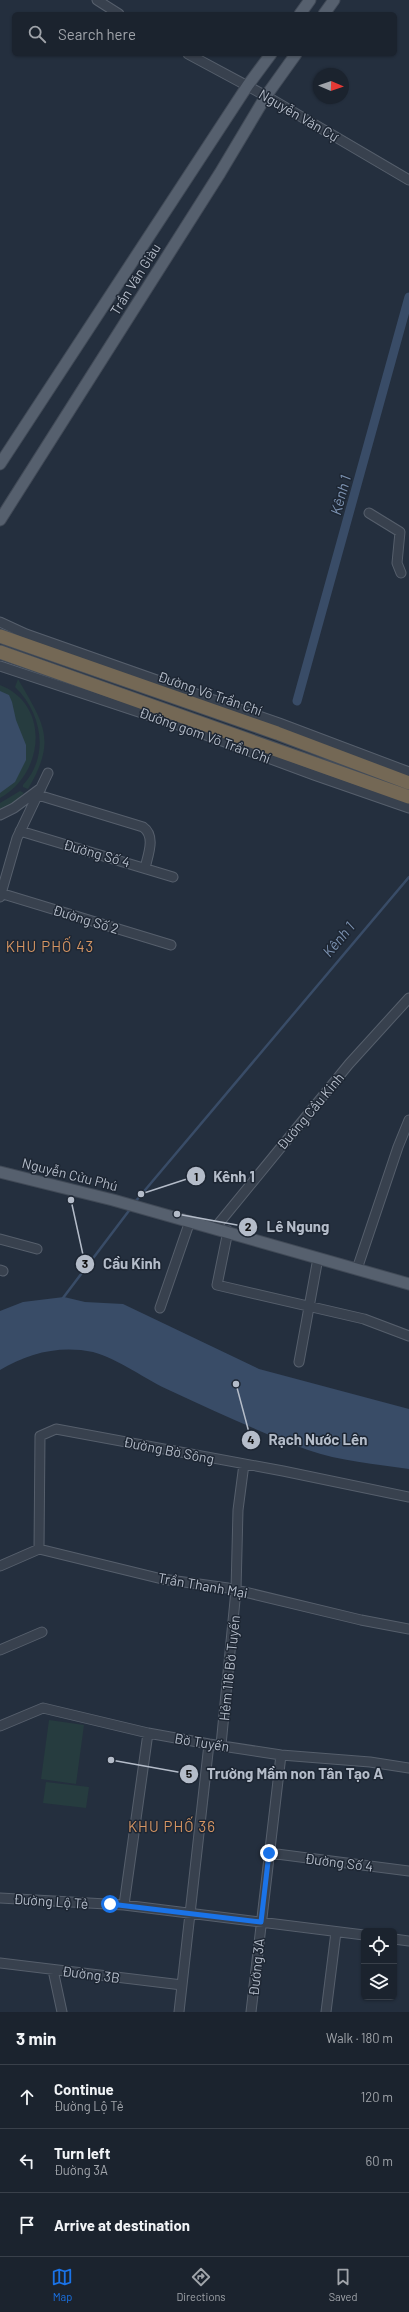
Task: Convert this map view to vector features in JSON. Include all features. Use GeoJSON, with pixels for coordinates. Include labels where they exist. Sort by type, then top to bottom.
{"type":"FeatureCollection","features":[{"type":"Feature","properties":{"kind":"highway","name":"Đường Võ Trần Chí"},"geometry":{"type":"LineString","coordinates":[[0,636],[269,730],[409,783]]}},
{"type":"Feature","properties":{"kind":"highway"},"geometry":{"type":"LineString","coordinates":[[0,652],[52,669],[409,797]]}},
{"type":"Feature","properties":{"kind":"main road"},"geometry":{"type":"LineString","coordinates":[[301,12],[310,0]]}},
{"type":"Feature","properties":{"kind":"main road"},"geometry":{"type":"LineString","coordinates":[[325,12],[334,0]]}},
{"type":"Feature","properties":{"kind":"main road","name":"Trần Văn Giàu"},"geometry":{"type":"LineString","coordinates":[[0,464],[248,86],[270,56]]}},
{"type":"Feature","properties":{"kind":"main road","name":"Trần Văn Giàu"},"geometry":{"type":"LineString","coordinates":[[0,520],[216,180],[266,96],[295,56]]}},
{"type":"Feature","properties":{"kind":"main road","name":"Nguyễn Cửu Phú"},"geometry":{"type":"LineString","coordinates":[[0,1172],[113,1200],[228,1231],[409,1284]]}},
{"type":"Feature","properties":{"kind":"street"},"geometry":{"type":"LineString","coordinates":[[97,0],[116,12]]}},
{"type":"Feature","properties":{"kind":"street","name":"Nguyễn Văn Cự"},"geometry":{"type":"LineString","coordinates":[[192,56],[266,96],[409,180]]}},
{"type":"Feature","properties":{"kind":"street"},"geometry":{"type":"LineString","coordinates":[[370,513],[400,532],[397,563],[402,573]]}},
{"type":"Feature","properties":{"kind":"street"},"geometry":{"type":"LineString","coordinates":[[0,622],[26,634],[279,723],[409,772]]}},
{"type":"Feature","properties":{"kind":"street","name":"Đường gom Võ Trần Chí"},"geometry":{"type":"LineString","coordinates":[[0,666],[54,682],[409,808]]}},
{"type":"Feature","properties":{"kind":"street"},"geometry":{"type":"LineString","coordinates":[[52,669],[54,682]]}},
{"type":"Feature","properties":{"kind":"street"},"geometry":{"type":"LineString","coordinates":[[0,894],[20,831],[48,773]]}},
{"type":"Feature","properties":{"kind":"street"},"geometry":{"type":"LineString","coordinates":[[0,815],[40,792]]}},
{"type":"Feature","properties":{"kind":"street"},"geometry":{"type":"LineString","coordinates":[[40,792],[148,830],[150,840],[145,868]]}},
{"type":"Feature","properties":{"kind":"street","name":"Đường Số 4"},"geometry":{"type":"LineString","coordinates":[[20,831],[173,877]]}},
{"type":"Feature","properties":{"kind":"street","name":"Đường Số 2"},"geometry":{"type":"LineString","coordinates":[[0,894],[171,946]]}},
{"type":"Feature","properties":{"kind":"street","name":"Đường Cầu Kinh"},"geometry":{"type":"LineString","coordinates":[[215,1228],[349,1064],[409,998]]}},
{"type":"Feature","properties":{"kind":"street"},"geometry":{"type":"LineString","coordinates":[[356,1269],[406,1133],[409,1120]]}},
{"type":"Feature","properties":{"kind":"street"},"geometry":{"type":"LineString","coordinates":[[160,1308],[190,1221]]}},
{"type":"Feature","properties":{"kind":"street"},"geometry":{"type":"LineString","coordinates":[[228,1231],[217,1285],[364,1319],[409,1335]]}},
{"type":"Feature","properties":{"kind":"street"},"geometry":{"type":"LineString","coordinates":[[0,1239],[37,1249]]}},
{"type":"Feature","properties":{"kind":"street"},"geometry":{"type":"LineString","coordinates":[[299,1362],[318,1258]]}},
{"type":"Feature","properties":{"kind":"street","name":"Đường Bờ Sông"},"geometry":{"type":"LineString","coordinates":[[39,1549],[40,1436],[56,1429],[244,1464],[409,1498]]}},
{"type":"Feature","properties":{"kind":"street","name":"Hẻm 116 Bờ Tuyến"},"geometry":{"type":"LineString","coordinates":[[221,1745],[236,1590],[238,1510],[244,1464]]}},
{"type":"Feature","properties":{"kind":"street"},"geometry":{"type":"LineString","coordinates":[[0,1566],[39,1549]]}},
{"type":"Feature","properties":{"kind":"street","name":"Trần Thanh Mại"},"geometry":{"type":"LineString","coordinates":[[39,1549],[162,1579],[236,1590],[409,1630]]}},
{"type":"Feature","properties":{"kind":"street"},"geometry":{"type":"LineString","coordinates":[[0,1650],[42,1632]]}},
{"type":"Feature","properties":{"kind":"street","name":"Bờ Tuyến"},"geometry":{"type":"LineString","coordinates":[[0,1726],[43,1708],[148,1733],[280,1756],[370,1762],[409,1768]]}},
{"type":"Feature","properties":{"kind":"street"},"geometry":{"type":"LineString","coordinates":[[124,1905],[148,1733]]}},
{"type":"Feature","properties":{"kind":"street"},"geometry":{"type":"LineString","coordinates":[[179,2012],[209,1744]]}},
{"type":"Feature","properties":{"kind":"street","name":"Đường 3A"},"geometry":{"type":"LineString","coordinates":[[251,2012],[280,1756]]}},
{"type":"Feature","properties":{"kind":"street","name":"Đường Số 4"},"geometry":{"type":"LineString","coordinates":[[269,1853],[409,1871]]}},
{"type":"Feature","properties":{"kind":"street","name":"Đường Lộ Tẻ"},"geometry":{"type":"LineString","coordinates":[[0,1898],[124,1905],[361,1935]]}},
{"type":"Feature","properties":{"kind":"street"},"geometry":{"type":"LineString","coordinates":[[326,2012],[336,1932]]}},
{"type":"Feature","properties":{"kind":"street"},"geometry":{"type":"LineString","coordinates":[[397,1939],[409,1941]]}},
{"type":"Feature","properties":{"kind":"street","name":"Đường 3B"},"geometry":{"type":"LineString","coordinates":[[0,1963],[182,1985]]}},
{"type":"Feature","properties":{"kind":"street"},"geometry":{"type":"LineString","coordinates":[[53,1970],[62,2012]]}},
{"type":"Feature","properties":{"kind":"green space"},"geometry":{"type":"Polygon","coordinates":[[[18,679],[35,708],[44,732],[42,757],[37,772],[28,789],[23,787],[23,785],[32,774],[37,761],[39,735],[37,722],[31,709],[24,697],[15,687],[18,679]]]}},
{"type":"Feature","properties":{"kind":"green space"},"geometry":{"type":"Polygon","coordinates":[[[0,685],[16,695],[28,708],[34,723],[36,740],[33,757],[26,773],[15,787],[0,798],[0,685]]]}},
{"type":"Feature","properties":{"kind":"green space"},"geometry":{"type":"Polygon","coordinates":[[[20,791],[24,793],[12,805],[0,811],[0,803],[20,791]]]}},
{"type":"Feature","properties":{"kind":"green space"},"geometry":{"type":"Polygon","coordinates":[[[49,1720],[84,1725],[76,1784],[41,1779],[49,1720]]]}},
{"type":"Feature","properties":{"kind":"green space"},"geometry":{"type":"Polygon","coordinates":[[[46,1782],[89,1787],[86,1808],[43,1803],[46,1782]]]}},
{"type":"Feature","properties":{"kind":"water"},"geometry":{"type":"Polygon","coordinates":[[[0,691],[9,695],[12,702],[16,720],[26,745],[26,760],[15,782],[0,793],[0,691]]]}},
{"type":"Feature","properties":{"kind":"water"},"geometry":{"type":"Polygon","coordinates":[[[64,1297],[85,1302],[123,1304],[259,1369],[409,1409],[409,1469],[345,1460],[308,1450],[205,1407],[103,1355],[93,1352],[68,1349],[45,1352],[22,1359],[0,1370],[0,1311],[23,1302],[64,1297]]]}},
{"type":"Feature","properties":{"kind":"waterway","name":"Kênh 1"},"geometry":{"type":"LineString","coordinates":[[297,701],[409,297]]}},
{"type":"Feature","properties":{"kind":"waterway","name":"Kênh 1"},"geometry":{"type":"LineString","coordinates":[[135,1202],[409,877]]}},
{"type":"Feature","properties":{"kind":"waterway","name":"Kênh 1"},"geometry":{"type":"LineString","coordinates":[[63,1298],[131,1208]]}},
{"type":"Feature","properties":{"kind":"place","name":"Kênh 1"},"geometry":{"type":"Point","coordinates":[141,1194]}},
{"type":"Feature","properties":{"kind":"place","name":"Cầu Kinh"},"geometry":{"type":"Point","coordinates":[71,1200]}},
{"type":"Feature","properties":{"kind":"place","name":"Lê Ngung"},"geometry":{"type":"Point","coordinates":[177,1214]}},
{"type":"Feature","properties":{"kind":"place","name":"Rạch Nước Lên"},"geometry":{"type":"Point","coordinates":[236,1384]}},
{"type":"Feature","properties":{"kind":"place","name":"Trường Mầm non Tân Tạo A"},"geometry":{"type":"Point","coordinates":[111,1760]}},
{"type":"Feature","properties":{"kind":"district","name":"KHU PHỐ 43"},"geometry":{"type":"Point","coordinates":[50,946]}},
{"type":"Feature","properties":{"kind":"district","name":"KHU PHỐ 36"},"geometry":{"type":"Point","coordinates":[172,1826]}},
{"type":"Feature","properties":{"kind":"route"},"geometry":{"type":"LineString","coordinates":[[110,1904],[261,1922],[269,1853]]}}]}
